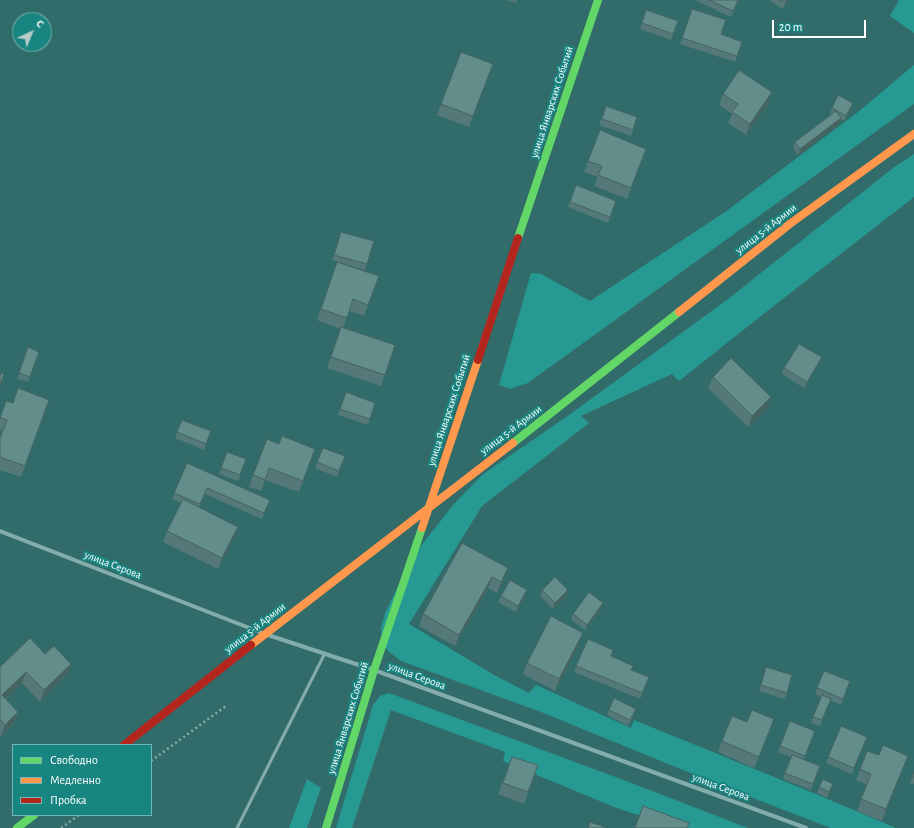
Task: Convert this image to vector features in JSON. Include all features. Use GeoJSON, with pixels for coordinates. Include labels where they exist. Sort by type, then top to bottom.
{"type":"FeatureCollection","features":[{"type":"Feature","properties":{"kind":"street","name":"улица Январских Событий"},"geometry":{"type":"LineString","coordinates":[[326,828],[374,670],[598,0]]}},
{"type":"Feature","properties":{"kind":"street","name":"улица 5-й Армии"},"geometry":{"type":"LineString","coordinates":[[125,744],[549,415],[791,223],[914,134]]}},
{"type":"Feature","properties":{"kind":"street","name":"улица Серова"},"geometry":{"type":"LineString","coordinates":[[0,531],[265,634],[374,670],[806,828]]}},
{"type":"Feature","properties":{"kind":"street"},"geometry":{"type":"LineString","coordinates":[[17,828],[33,816]]}},
{"type":"Feature","properties":{"kind":"lane"},"geometry":{"type":"LineString","coordinates":[[237,828],[325,654]]}},
{"type":"Feature","properties":{"kind":"path"},"geometry":{"type":"LineString","coordinates":[[152,760],[226,706]]}},
{"type":"Feature","properties":{"kind":"path"},"geometry":{"type":"LineString","coordinates":[[61,828],[77,816]]}},
{"type":"Feature","properties":{"kind":"shaded area"},"geometry":{"type":"Polygon","coordinates":[[[899,0],[914,0],[914,33],[890,16],[899,0]]]}},
{"type":"Feature","properties":{"kind":"shaded area"},"geometry":{"type":"Polygon","coordinates":[[[914,65],[914,104],[528,383],[510,389],[499,385],[531,273],[541,274],[590,301],[725,212],[858,112],[914,65]]]}},
{"type":"Feature","properties":{"kind":"shaded area"},"geometry":{"type":"Polygon","coordinates":[[[914,154],[914,197],[679,381],[672,374],[581,416],[589,423],[482,506],[409,624],[496,676],[529,693],[536,685],[631,728],[634,720],[896,828],[831,828],[732,790],[541,712],[401,661],[388,651],[382,642],[381,628],[385,613],[409,564],[423,543],[454,504],[482,475],[569,415],[728,299],[893,168],[914,154]]]}},
{"type":"Feature","properties":{"kind":"shaded area"},"geometry":{"type":"Polygon","coordinates":[[[389,693],[748,828],[677,828],[614,807],[503,761],[505,752],[391,710],[352,828],[336,828],[373,705],[380,696],[389,693]]]}},
{"type":"Feature","properties":{"kind":"shaded area"},"geometry":{"type":"Polygon","coordinates":[[[307,779],[321,788],[307,828],[289,828],[307,779]]]}},
{"type":"Feature","properties":{"kind":"building"},"geometry":{"type":"Polygon","coordinates":[[[709,0],[738,0],[733,11],[709,0]]]}},
{"type":"Feature","properties":{"kind":"building"},"geometry":{"type":"Polygon","coordinates":[[[780,0],[787,0],[785,3],[780,0]]]}},
{"type":"Feature","properties":{"kind":"building"},"geometry":{"type":"Polygon","coordinates":[[[692,9],[726,20],[721,34],[742,42],[737,56],[682,38],[692,9]]]}},
{"type":"Feature","properties":{"kind":"building"},"geometry":{"type":"Polygon","coordinates":[[[646,10],[678,21],[673,34],[642,23],[646,10]]]}},
{"type":"Feature","properties":{"kind":"building"},"geometry":{"type":"Polygon","coordinates":[[[461,52],[493,64],[473,116],[441,104],[461,52]]]}},
{"type":"Feature","properties":{"kind":"building"},"geometry":{"type":"Polygon","coordinates":[[[739,70],[772,92],[750,124],[732,112],[738,104],[723,94],[739,70]]]}},
{"type":"Feature","properties":{"kind":"building"},"geometry":{"type":"Polygon","coordinates":[[[838,95],[853,103],[846,116],[832,108],[838,95]]]}},
{"type":"Feature","properties":{"kind":"building"},"geometry":{"type":"Polygon","coordinates":[[[606,106],[637,117],[633,130],[602,119],[606,106]]]}},
{"type":"Feature","properties":{"kind":"building"},"geometry":{"type":"Polygon","coordinates":[[[836,111],[841,118],[800,149],[795,142],[836,111]]]}},
{"type":"Feature","properties":{"kind":"building"},"geometry":{"type":"Polygon","coordinates":[[[600,130],[646,149],[631,188],[598,175],[602,166],[588,161],[600,130]]]}},
{"type":"Feature","properties":{"kind":"building"},"geometry":{"type":"Polygon","coordinates":[[[576,185],[616,201],[610,217],[570,202],[576,185]]]}},
{"type":"Feature","properties":{"kind":"building"},"geometry":{"type":"Polygon","coordinates":[[[341,232],[374,241],[367,264],[334,255],[341,232]]]}},
{"type":"Feature","properties":{"kind":"building"},"geometry":{"type":"Polygon","coordinates":[[[337,262],[379,276],[368,305],[353,299],[347,318],[321,309],[337,262]]]}},
{"type":"Feature","properties":{"kind":"building"},"geometry":{"type":"Polygon","coordinates":[[[341,327],[395,345],[385,375],[331,357],[341,327]]]}},
{"type":"Feature","properties":{"kind":"building"},"geometry":{"type":"Polygon","coordinates":[[[799,344],[822,357],[807,382],[784,368],[799,344]]]}},
{"type":"Feature","properties":{"kind":"building"},"geometry":{"type":"Polygon","coordinates":[[[28,347],[39,352],[30,377],[19,373],[28,347]]]}},
{"type":"Feature","properties":{"kind":"building"},"geometry":{"type":"Polygon","coordinates":[[[731,358],[771,397],[752,416],[713,377],[731,358]]]}},
{"type":"Feature","properties":{"kind":"building"},"geometry":{"type":"Polygon","coordinates":[[[0,373],[4,374],[0,386],[0,373]]]}},
{"type":"Feature","properties":{"kind":"building"},"geometry":{"type":"Polygon","coordinates":[[[18,388],[49,400],[25,466],[0,457],[0,438],[7,420],[0,418],[6,401],[13,403],[18,388]]]}},
{"type":"Feature","properties":{"kind":"building"},"geometry":{"type":"Polygon","coordinates":[[[346,392],[375,403],[370,419],[340,409],[346,392]]]}},
{"type":"Feature","properties":{"kind":"building"},"geometry":{"type":"Polygon","coordinates":[[[182,420],[211,431],[206,444],[177,432],[182,420]]]}},
{"type":"Feature","properties":{"kind":"building"},"geometry":{"type":"Polygon","coordinates":[[[282,436],[315,449],[303,481],[269,468],[265,480],[253,475],[267,439],[279,444],[282,436]]]}},
{"type":"Feature","properties":{"kind":"building"},"geometry":{"type":"Polygon","coordinates":[[[323,448],[345,456],[339,471],[317,462],[323,448]]]}},
{"type":"Feature","properties":{"kind":"building"},"geometry":{"type":"Polygon","coordinates":[[[227,452],[246,459],[240,475],[221,468],[227,452]]]}},
{"type":"Feature","properties":{"kind":"building"},"geometry":{"type":"Polygon","coordinates":[[[187,463],[270,500],[264,513],[207,488],[200,504],[174,493],[187,463]]]}},
{"type":"Feature","properties":{"kind":"building"},"geometry":{"type":"Polygon","coordinates":[[[183,499],[238,527],[222,558],[167,531],[183,499]]]}},
{"type":"Feature","properties":{"kind":"building"},"geometry":{"type":"Polygon","coordinates":[[[462,543],[508,568],[501,582],[492,577],[459,635],[423,614],[462,543]]]}},
{"type":"Feature","properties":{"kind":"building"},"geometry":{"type":"Polygon","coordinates":[[[555,577],[568,590],[555,603],[542,590],[555,577]]]}},
{"type":"Feature","properties":{"kind":"building"},"geometry":{"type":"Polygon","coordinates":[[[510,580],[527,590],[518,606],[501,596],[510,580]]]}},
{"type":"Feature","properties":{"kind":"building"},"geometry":{"type":"Polygon","coordinates":[[[589,592],[603,603],[587,625],[573,614],[589,592]]]}},
{"type":"Feature","properties":{"kind":"building"},"geometry":{"type":"Polygon","coordinates":[[[551,616],[583,633],[559,679],[527,663],[551,616]]]}},
{"type":"Feature","properties":{"kind":"building"},"geometry":{"type":"Polygon","coordinates":[[[30,638],[45,654],[54,646],[71,664],[44,690],[26,672],[2,695],[18,712],[5,725],[0,719],[0,667],[30,638]]]}},
{"type":"Feature","properties":{"kind":"building"},"geometry":{"type":"Polygon","coordinates":[[[588,639],[613,650],[611,656],[633,666],[631,670],[649,677],[642,693],[576,666],[588,639]]]}},
{"type":"Feature","properties":{"kind":"building"},"geometry":{"type":"Polygon","coordinates":[[[766,667],[792,675],[787,693],[761,685],[766,667]]]}},
{"type":"Feature","properties":{"kind":"building"},"geometry":{"type":"Polygon","coordinates":[[[824,671],[850,681],[843,699],[817,688],[824,671]]]}},
{"type":"Feature","properties":{"kind":"building"},"geometry":{"type":"Polygon","coordinates":[[[822,695],[831,699],[822,720],[813,717],[822,695]]]}},
{"type":"Feature","properties":{"kind":"building"},"geometry":{"type":"Polygon","coordinates":[[[614,698],[636,709],[630,720],[609,710],[614,698]]]}},
{"type":"Feature","properties":{"kind":"building"},"geometry":{"type":"Polygon","coordinates":[[[752,710],[774,719],[759,757],[722,741],[732,716],[747,722],[752,710]]]}},
{"type":"Feature","properties":{"kind":"building"},"geometry":{"type":"Polygon","coordinates":[[[790,721],[815,731],[805,756],[780,746],[790,721]]]}},
{"type":"Feature","properties":{"kind":"building"},"geometry":{"type":"Polygon","coordinates":[[[841,726],[867,737],[854,768],[828,757],[841,726]]]}},
{"type":"Feature","properties":{"kind":"building"},"geometry":{"type":"Polygon","coordinates":[[[883,745],[908,756],[886,809],[861,799],[871,774],[860,769],[867,751],[879,755],[883,745]]]}},
{"type":"Feature","properties":{"kind":"building"},"geometry":{"type":"Polygon","coordinates":[[[792,755],[820,766],[813,784],[785,773],[792,755]]]}},
{"type":"Feature","properties":{"kind":"building"},"geometry":{"type":"Polygon","coordinates":[[[512,757],[538,765],[528,792],[503,783],[512,757]]]}},
{"type":"Feature","properties":{"kind":"building"},"geometry":{"type":"Polygon","coordinates":[[[823,779],[833,784],[829,792],[819,787],[823,779]]]}},
{"type":"Feature","properties":{"kind":"building"},"geometry":{"type":"Polygon","coordinates":[[[643,806],[689,823],[687,828],[635,828],[643,806]]]}},
{"type":"Feature","properties":{"kind":"building"},"geometry":{"type":"Polygon","coordinates":[[[590,822],[605,827],[605,828],[588,828],[590,822]]]}},
{"type":"Feature","properties":{"kind":"traffic: fast"},"geometry":{"type":"LineString","coordinates":[[518,238],[598,0]]}},
{"type":"Feature","properties":{"kind":"traffic: fast"},"geometry":{"type":"LineString","coordinates":[[513,443],[679,312]]}},
{"type":"Feature","properties":{"kind":"traffic: fast"},"geometry":{"type":"LineString","coordinates":[[326,828],[374,670],[422,528]]}},
{"type":"Feature","properties":{"kind":"traffic: fast"},"geometry":{"type":"LineString","coordinates":[[17,828],[33,816]]}},
{"type":"Feature","properties":{"kind":"traffic: slow"},"geometry":{"type":"LineString","coordinates":[[679,312],[791,223],[914,134]]}},
{"type":"Feature","properties":{"kind":"traffic: slow"},"geometry":{"type":"LineString","coordinates":[[422,528],[478,360]]}},
{"type":"Feature","properties":{"kind":"traffic: slow"},"geometry":{"type":"LineString","coordinates":[[251,645],[513,443]]}},
{"type":"Feature","properties":{"kind":"traffic: jam"},"geometry":{"type":"LineString","coordinates":[[478,360],[518,238]]}},
{"type":"Feature","properties":{"kind":"traffic: jam"},"geometry":{"type":"LineString","coordinates":[[125,744],[251,645]]}}]}
